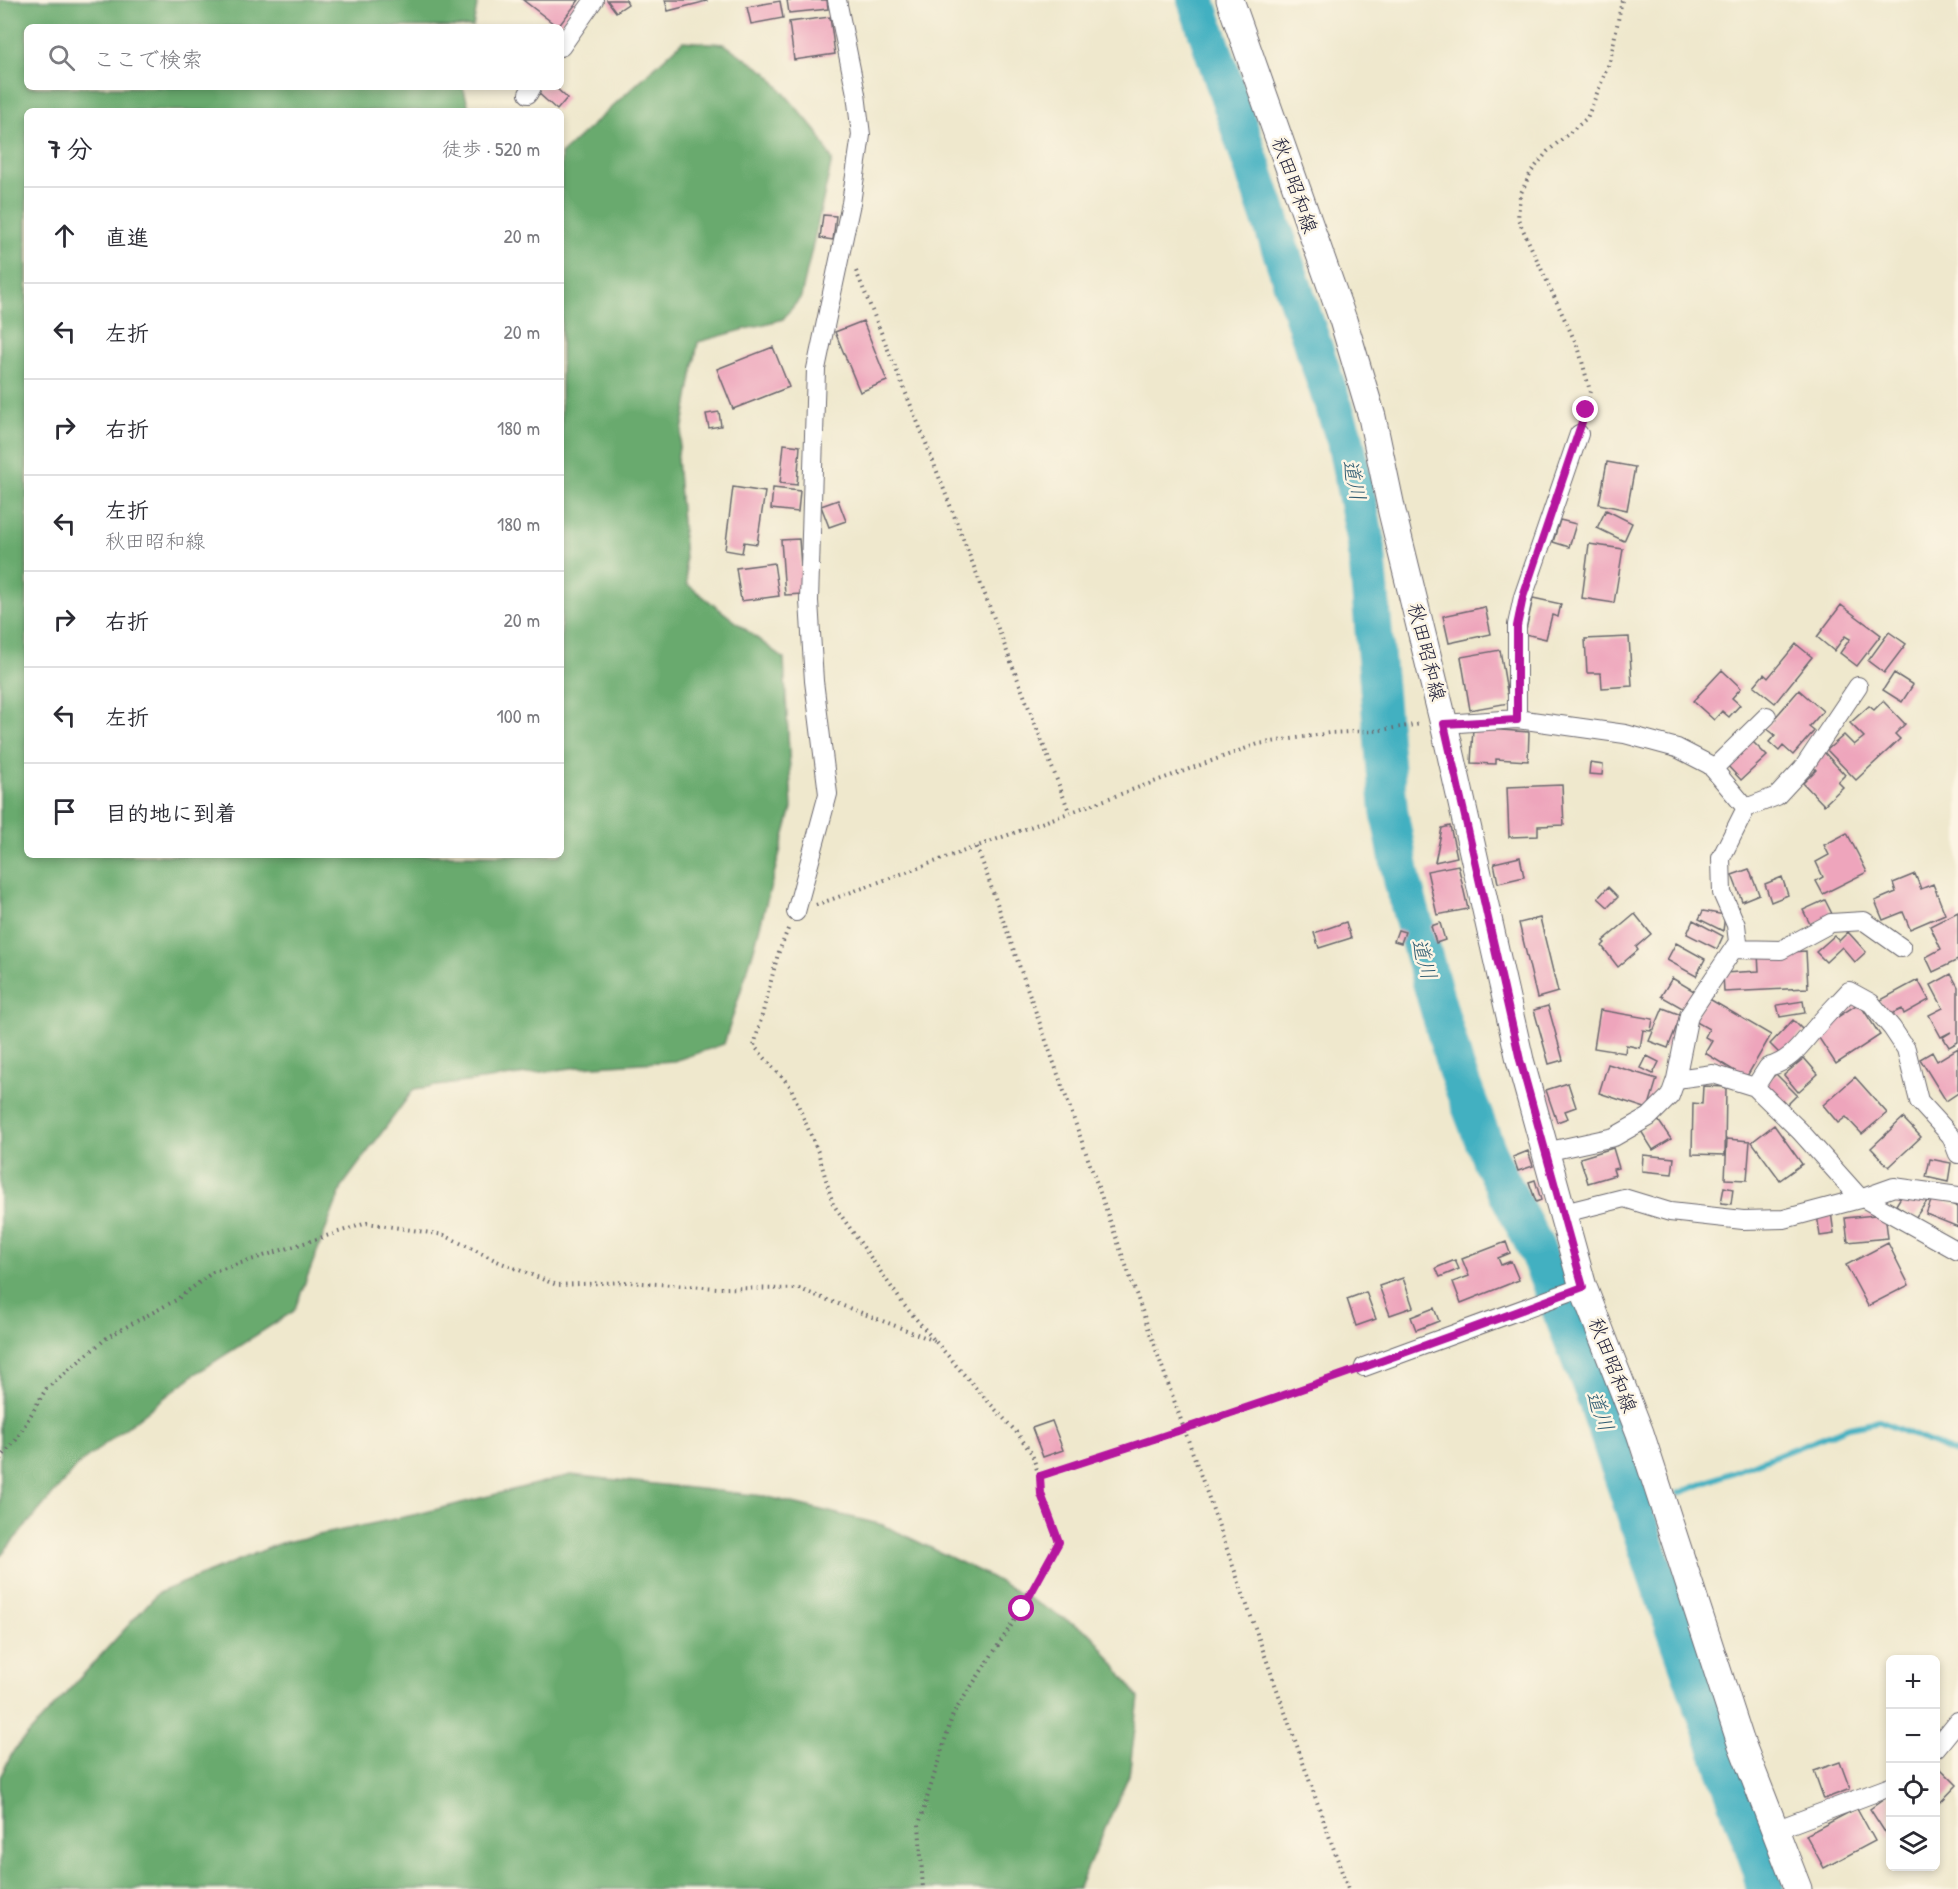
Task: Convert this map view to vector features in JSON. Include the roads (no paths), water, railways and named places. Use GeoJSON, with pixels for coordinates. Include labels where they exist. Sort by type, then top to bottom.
{"type":"FeatureCollection","features":[{"type":"Feature","properties":{"kind":"main road","name":"秋田昭和線"},"geometry":{"type":"LineString","coordinates":[[1230,0],[1343,320],[1372,417],[1392,512],[1444,724],[1520,1060],[1583,1287],[1640,1434],[1740,1740],[1798,1889]]}},
{"type":"Feature","properties":{"kind":"street"},"geometry":{"type":"LineString","coordinates":[[564,43],[594,0]]}},
{"type":"Feature","properties":{"kind":"street"},"geometry":{"type":"LineString","coordinates":[[796,912],[828,794],[814,681],[809,602],[816,369],[851,203],[861,135],[856,94],[837,0]]}},
{"type":"Feature","properties":{"kind":"street"},"geometry":{"type":"LineString","coordinates":[[1517,720],[1517,626],[1523,597],[1579,434]]}},
{"type":"Feature","properties":{"kind":"street"},"geometry":{"type":"LineString","coordinates":[[1545,1152],[1614,1137],[1649,1117],[1670,1096],[1676,1079],[1689,1015],[1738,942],[1736,924],[1722,892],[1721,858],[1746,808],[1777,796],[1803,768],[1858,686]]}},
{"type":"Feature","properties":{"kind":"street"},"geometry":{"type":"LineString","coordinates":[[1713,769],[1767,716]]}},
{"type":"Feature","properties":{"kind":"street"},"geometry":{"type":"LineString","coordinates":[[1444,724],[1517,720],[1635,737],[1677,748],[1713,769],[1746,808]]}},
{"type":"Feature","properties":{"kind":"street"},"geometry":{"type":"LineString","coordinates":[[1734,949],[1781,950],[1831,923],[1864,921],[1902,948]]}},
{"type":"Feature","properties":{"kind":"street"},"geometry":{"type":"LineString","coordinates":[[1755,1087],[1768,1067],[1780,1064],[1796,1053],[1817,1025],[1849,991],[1871,1003],[1892,1028],[1906,1049],[1919,1101],[1951,1136],[1958,1154]]}},
{"type":"Feature","properties":{"kind":"street"},"geometry":{"type":"LineString","coordinates":[[1676,1079],[1713,1074],[1755,1087],[1800,1131],[1862,1198],[1958,1251]]}},
{"type":"Feature","properties":{"kind":"street"},"geometry":{"type":"LineString","coordinates":[[1564,1213],[1624,1198],[1670,1212],[1743,1220],[1784,1219],[1894,1187],[1958,1196]]}},
{"type":"Feature","properties":{"kind":"street"},"geometry":{"type":"LineString","coordinates":[[1364,1367],[1583,1287]]}},
{"type":"Feature","properties":{"kind":"street"},"geometry":{"type":"LineString","coordinates":[[1940,1742],[1958,1721]]}},
{"type":"Feature","properties":{"kind":"street"},"geometry":{"type":"LineString","coordinates":[[1774,1830],[1886,1788]]}},
{"type":"Feature","properties":{"kind":"waterway","name":"道川"},"geometry":{"type":"LineString","coordinates":[[1196,0],[1345,440],[1366,542],[1389,811],[1403,884],[1456,1069],[1492,1163],[1536,1248],[1597,1402],[1759,1863],[1765,1889]]}},
{"type":"Feature","properties":{"kind":"waterway"},"geometry":{"type":"LineString","coordinates":[[1679,1493],[1849,1427],[1879,1421],[1958,1454]]}},
{"type":"Feature","properties":{"kind":"waterway"},"geometry":{"type":"LineString","coordinates":[[1632,1506],[1642,1503]]}}]}
